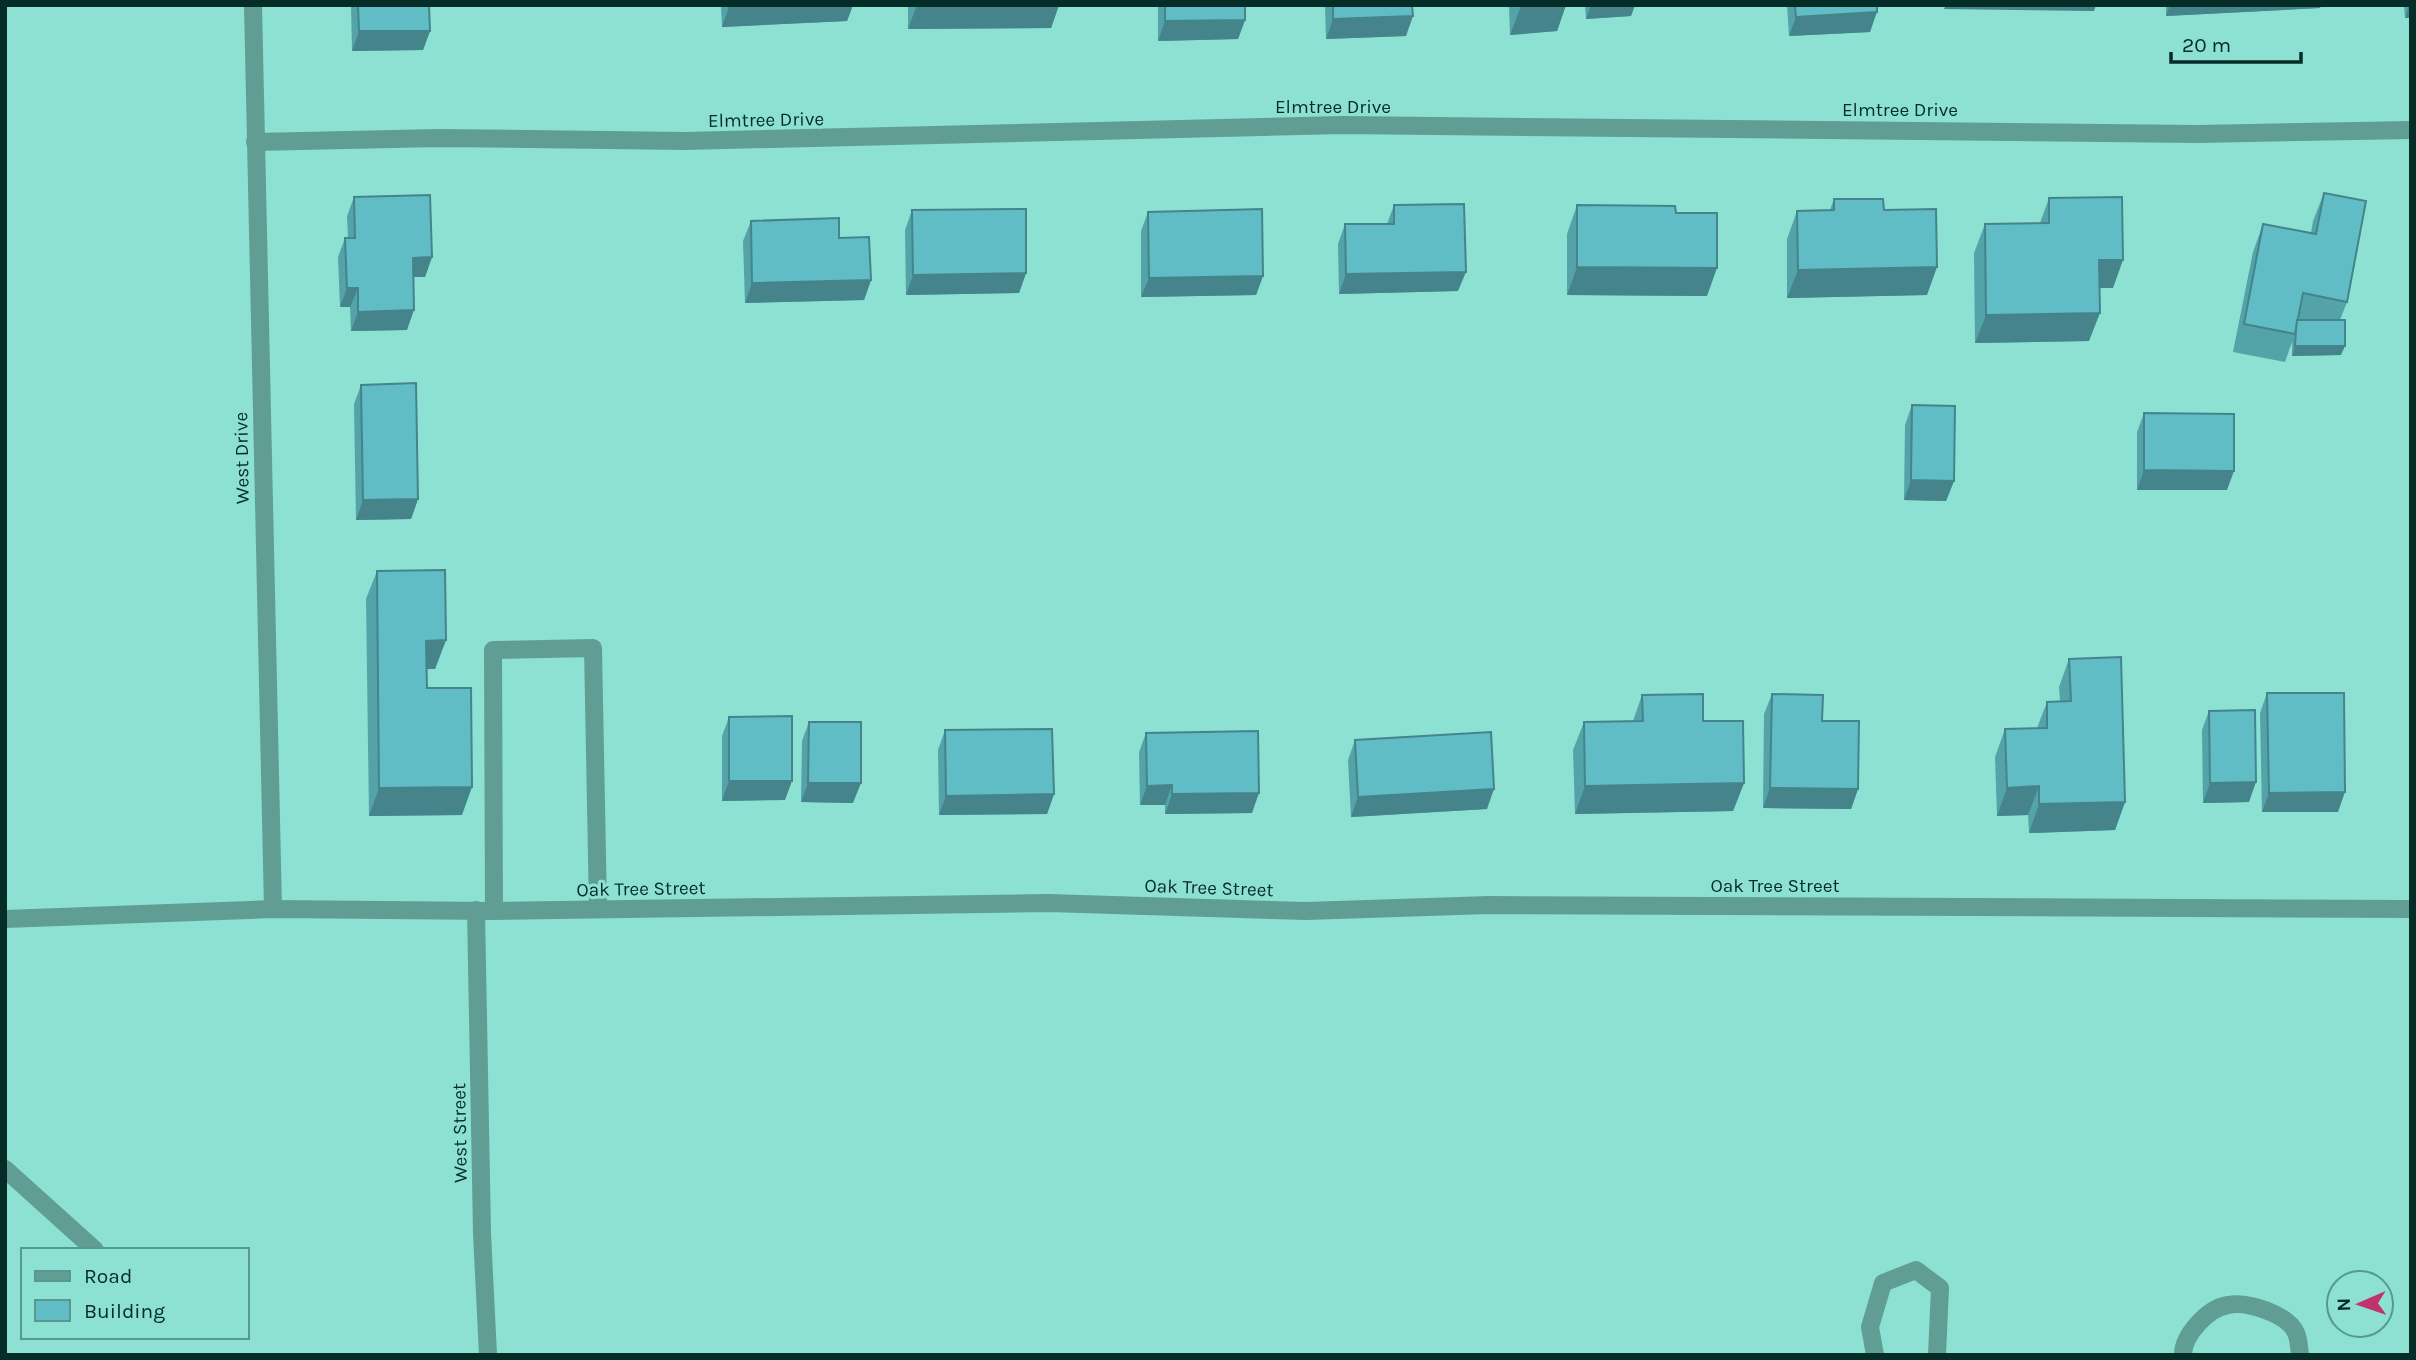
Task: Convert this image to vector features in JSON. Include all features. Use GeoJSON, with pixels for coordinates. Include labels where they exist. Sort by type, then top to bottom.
{"type":"FeatureCollection","features":[{"type":"Feature","properties":{"kind":"street","name":"West Drive"},"geometry":{"type":"LineString","coordinates":[[253,5],[273,909]]}},
{"type":"Feature","properties":{"kind":"street","name":"Elmtree Drive"},"geometry":{"type":"LineString","coordinates":[[255,142],[439,138],[698,141],[1342,125],[2198,134],[2411,130]]}},
{"type":"Feature","properties":{"kind":"street","name":"West Street"},"geometry":{"type":"LineString","coordinates":[[488,1355],[481,1219],[485,910],[493,650],[593,648],[598,909]]}},
{"type":"Feature","properties":{"kind":"street","name":"Oak Tree Street"},"geometry":{"type":"LineString","coordinates":[[5,919],[273,909],[485,910],[1049,903],[1306,911],[1489,905],[2411,909]]}},
{"type":"Feature","properties":{"kind":"street"},"geometry":{"type":"LineString","coordinates":[[5,1169],[93,1248]]}},
{"type":"Feature","properties":{"kind":"street"},"geometry":{"type":"LineString","coordinates":[[1875,1355],[1870,1327],[1883,1283],[1916,1270],[1940,1288],[1937,1355]]}},
{"type":"Feature","properties":{"kind":"street"},"geometry":{"type":"LineString","coordinates":[[2183,1355],[2183,1345],[2209,1313],[2229,1304],[2274,1311],[2296,1332],[2300,1355]]}},
{"type":"Feature","properties":{"kind":"building"},"geometry":{"type":"Polygon","coordinates":[[[358,5],[429,5],[430,31],[359,31],[358,5]]]}},
{"type":"Feature","properties":{"kind":"building"},"geometry":{"type":"Polygon","coordinates":[[[729,5],[770,5],[729,7],[729,5]]]}},
{"type":"Feature","properties":{"kind":"building"},"geometry":{"type":"Polygon","coordinates":[[[1165,5],[1245,5],[1245,20],[1165,21],[1165,5]]]}},
{"type":"Feature","properties":{"kind":"building"},"geometry":{"type":"Polygon","coordinates":[[[1333,5],[1412,5],[1413,16],[1333,19],[1333,5]]]}},
{"type":"Feature","properties":{"kind":"building"},"geometry":{"type":"Polygon","coordinates":[[[1795,5],[1877,5],[1877,12],[1796,17],[1795,5]]]}},
{"type":"Feature","properties":{"kind":"building"},"geometry":{"type":"Polygon","coordinates":[[[2324,193],[2366,201],[2347,302],[2303,293],[2295,334],[2244,324],[2263,224],[2316,234],[2324,193]]]}},
{"type":"Feature","properties":{"kind":"building"},"geometry":{"type":"Polygon","coordinates":[[[430,195],[432,257],[413,258],[414,310],[358,312],[358,288],[347,288],[345,238],[355,238],[354,197],[430,195]]]}},
{"type":"Feature","properties":{"kind":"building"},"geometry":{"type":"Polygon","coordinates":[[[2122,197],[2123,260],[2099,260],[2100,313],[1986,315],[1985,224],[2049,223],[2049,198],[2122,197]]]}},
{"type":"Feature","properties":{"kind":"building"},"geometry":{"type":"Polygon","coordinates":[[[1834,199],[1883,199],[1884,210],[1936,209],[1937,267],[1798,270],[1797,211],[1834,210],[1834,199]]]}},
{"type":"Feature","properties":{"kind":"building"},"geometry":{"type":"Polygon","coordinates":[[[1464,204],[1466,272],[1346,274],[1345,224],[1394,224],[1394,205],[1464,204]]]}},
{"type":"Feature","properties":{"kind":"building"},"geometry":{"type":"Polygon","coordinates":[[[1577,205],[1675,206],[1676,213],[1717,213],[1717,268],[1577,267],[1577,205]]]}},
{"type":"Feature","properties":{"kind":"building"},"geometry":{"type":"Polygon","coordinates":[[[1026,209],[1026,273],[913,275],[912,210],[1026,209]]]}},
{"type":"Feature","properties":{"kind":"building"},"geometry":{"type":"Polygon","coordinates":[[[1262,209],[1263,276],[1149,278],[1148,212],[1262,209]]]}},
{"type":"Feature","properties":{"kind":"building"},"geometry":{"type":"Polygon","coordinates":[[[839,218],[839,238],[869,237],[871,280],[752,283],[751,221],[839,218]]]}},
{"type":"Feature","properties":{"kind":"building"},"geometry":{"type":"Polygon","coordinates":[[[2297,320],[2345,320],[2345,346],[2295,346],[2297,320]]]}},
{"type":"Feature","properties":{"kind":"building"},"geometry":{"type":"Polygon","coordinates":[[[416,383],[418,499],[363,500],[361,385],[416,383]]]}},
{"type":"Feature","properties":{"kind":"building"},"geometry":{"type":"Polygon","coordinates":[[[1912,405],[1955,406],[1954,481],[1911,480],[1912,405]]]}},
{"type":"Feature","properties":{"kind":"building"},"geometry":{"type":"Polygon","coordinates":[[[2144,413],[2234,414],[2234,471],[2144,470],[2144,413]]]}},
{"type":"Feature","properties":{"kind":"building"},"geometry":{"type":"Polygon","coordinates":[[[445,570],[446,640],[426,641],[427,688],[471,688],[472,787],[379,788],[377,571],[445,570]]]}},
{"type":"Feature","properties":{"kind":"building"},"geometry":{"type":"Polygon","coordinates":[[[2121,657],[2125,802],[2039,804],[2039,786],[2007,788],[2005,729],[2047,728],[2047,702],[2071,701],[2069,659],[2121,657]]]}},
{"type":"Feature","properties":{"kind":"building"},"geometry":{"type":"Polygon","coordinates":[[[2267,693],[2344,693],[2345,792],[2269,793],[2267,693]]]}},
{"type":"Feature","properties":{"kind":"building"},"geometry":{"type":"Polygon","coordinates":[[[1703,694],[1703,721],[1743,721],[1744,783],[1585,786],[1584,722],[1643,721],[1642,695],[1703,694]]]}},
{"type":"Feature","properties":{"kind":"building"},"geometry":{"type":"Polygon","coordinates":[[[1772,694],[1823,695],[1822,721],[1859,721],[1858,789],[1770,788],[1772,694]]]}},
{"type":"Feature","properties":{"kind":"building"},"geometry":{"type":"Polygon","coordinates":[[[2255,710],[2256,782],[2210,783],[2209,711],[2255,710]]]}},
{"type":"Feature","properties":{"kind":"building"},"geometry":{"type":"Polygon","coordinates":[[[792,716],[792,781],[729,781],[729,717],[792,716]]]}},
{"type":"Feature","properties":{"kind":"building"},"geometry":{"type":"Polygon","coordinates":[[[809,722],[861,722],[861,783],[808,783],[809,722]]]}},
{"type":"Feature","properties":{"kind":"building"},"geometry":{"type":"Polygon","coordinates":[[[1052,729],[1054,794],[946,796],[945,730],[1052,729]]]}},
{"type":"Feature","properties":{"kind":"building"},"geometry":{"type":"Polygon","coordinates":[[[1258,731],[1259,793],[1172,794],[1172,785],[1147,786],[1146,733],[1258,731]]]}},
{"type":"Feature","properties":{"kind":"building"},"geometry":{"type":"Polygon","coordinates":[[[1491,732],[1494,789],[1358,797],[1355,740],[1491,732]]]}}]}
